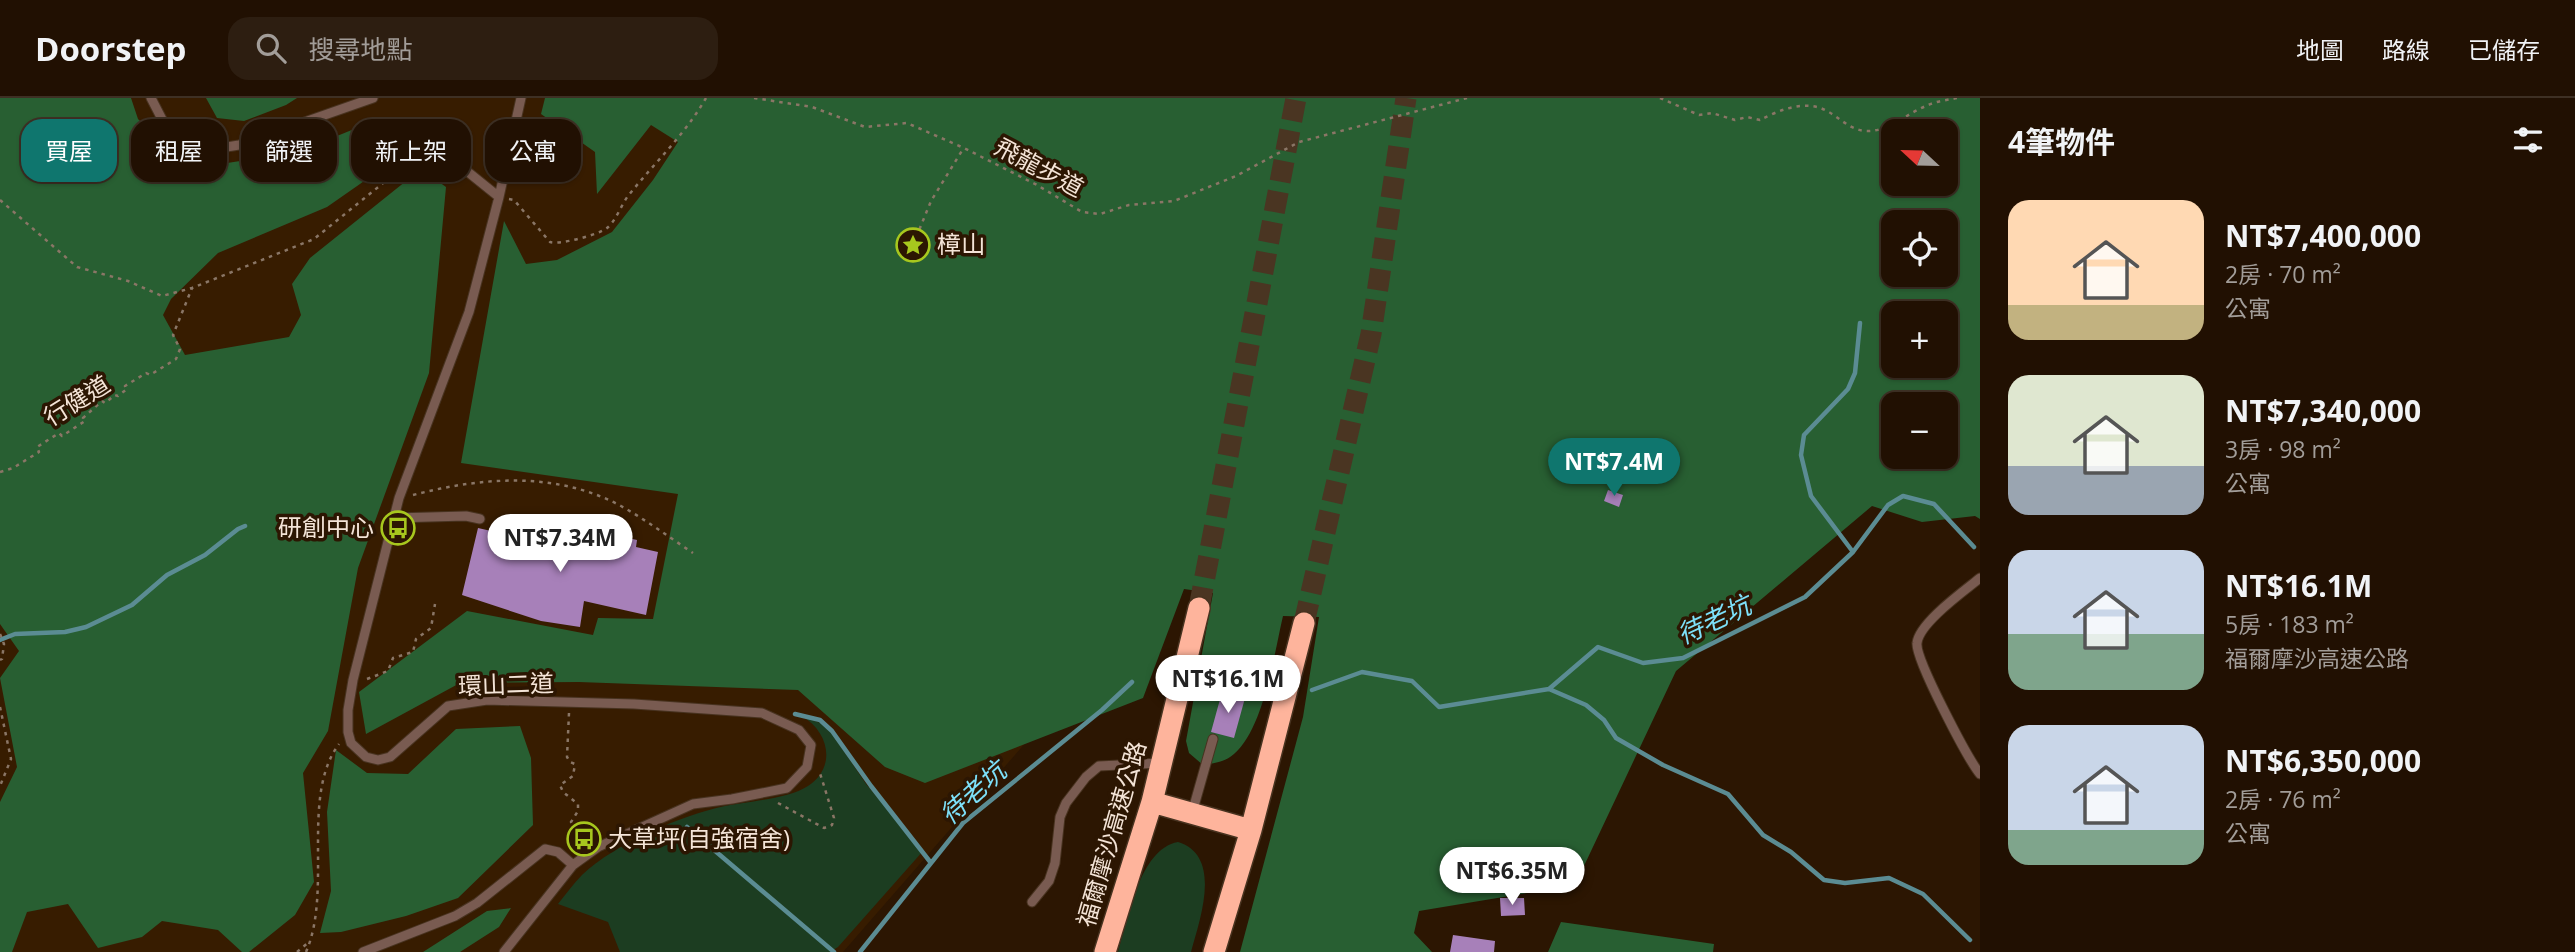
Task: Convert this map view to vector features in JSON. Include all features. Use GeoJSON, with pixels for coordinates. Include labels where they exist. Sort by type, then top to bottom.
{"type":"FeatureCollection","features":[{"type":"Feature","properties":{"kind":"highway","name":"福爾摩沙高速公路"},"geometry":{"type":"LineString","coordinates":[[1105,952],[1152,802],[1199,608]]}},
{"type":"Feature","properties":{"kind":"highway"},"geometry":{"type":"LineString","coordinates":[[1214,952],[1251,830],[1304,623]]}},
{"type":"Feature","properties":{"kind":"highway"},"geometry":{"type":"LineString","coordinates":[[1152,802],[1251,830]]}},
{"type":"Feature","properties":{"kind":"lane"},"geometry":{"type":"LineString","coordinates":[[151,98],[165,125],[186,141],[214,149],[239,145],[373,98]]}},
{"type":"Feature","properties":{"kind":"lane"},"geometry":{"type":"LineString","coordinates":[[348,732],[353,680],[399,498],[469,312],[521,98]]}},
{"type":"Feature","properties":{"kind":"lane"},"geometry":{"type":"LineString","coordinates":[[471,174],[499,197]]}},
{"type":"Feature","properties":{"kind":"lane"},"geometry":{"type":"LineString","coordinates":[[394,518],[466,516],[480,519]]}},
{"type":"Feature","properties":{"kind":"lane"},"geometry":{"type":"LineString","coordinates":[[1980,578],[1921,631],[1916,643],[1934,689],[1970,762],[1980,774]]}},
{"type":"Feature","properties":{"kind":"lane","name":"環山二道"},"geometry":{"type":"LineString","coordinates":[[348,732],[357,751],[378,760],[390,757],[448,706],[487,700],[570,702],[762,713],[799,730],[811,745]]}},
{"type":"Feature","properties":{"kind":"lane"},"geometry":{"type":"LineString","coordinates":[[1192,813],[1213,739]]}},
{"type":"Feature","properties":{"kind":"lane"},"geometry":{"type":"LineString","coordinates":[[504,952],[573,865],[598,847],[693,804],[787,788],[807,767],[811,745]]}},
{"type":"Feature","properties":{"kind":"lane"},"geometry":{"type":"LineString","coordinates":[[1032,902],[1049,881],[1055,863],[1060,817],[1066,803],[1086,776],[1100,766],[1162,763]]}},
{"type":"Feature","properties":{"kind":"lane"},"geometry":{"type":"LineString","coordinates":[[363,952],[455,916],[477,904],[545,849],[558,852],[573,865]]}},
{"type":"Feature","properties":{"kind":"path"},"geometry":{"type":"LineString","coordinates":[[499,197],[514,200],[550,242],[582,238],[607,228],[628,197],[691,124],[706,98]]}},
{"type":"Feature","properties":{"kind":"path","name":"飛龍步道"},"geometry":{"type":"LineString","coordinates":[[754,98],[812,107],[865,127],[907,123],[964,148],[1082,212],[1100,214],[1129,205],[1174,201],[1236,176],[1299,142],[1467,98]]}},
{"type":"Feature","properties":{"kind":"path"},"geometry":{"type":"LineString","coordinates":[[1660,98],[1699,115],[1712,113],[1735,120],[1747,117],[1760,120],[1795,106],[1824,109],[1853,128],[1868,131],[1895,124],[1934,103],[1958,98]]}},
{"type":"Feature","properties":{"kind":"path"},"geometry":{"type":"LineString","coordinates":[[913,245],[931,201],[964,148]]}},
{"type":"Feature","properties":{"kind":"path"},"geometry":{"type":"LineString","coordinates":[[0,200],[77,267],[128,281],[162,296],[192,288],[314,239],[384,182]]}},
{"type":"Feature","properties":{"kind":"path","name":"行健道"},"geometry":{"type":"LineString","coordinates":[[0,472],[13,468],[39,452],[37,447],[59,433],[62,436],[85,421],[83,418],[102,401],[105,403],[115,395],[118,396],[127,389],[125,386],[176,359],[180,349],[173,335],[192,288]]}},
{"type":"Feature","properties":{"kind":"path"},"geometry":{"type":"LineString","coordinates":[[399,498],[468,482],[544,481],[577,489],[621,506],[693,553]]}},
{"type":"Feature","properties":{"kind":"path"},"geometry":{"type":"LineString","coordinates":[[353,680],[370,680],[388,671],[393,659],[413,652],[416,639],[431,628],[435,604]]}},
{"type":"Feature","properties":{"kind":"path"},"geometry":{"type":"LineString","coordinates":[[0,634],[4,644],[0,660]]}},
{"type":"Feature","properties":{"kind":"path"},"geometry":{"type":"LineString","coordinates":[[570,702],[568,757],[570,762],[575,764],[573,776],[560,785],[578,804],[578,811],[571,822],[578,835],[579,844],[573,865]]}},
{"type":"Feature","properties":{"kind":"path"},"geometry":{"type":"LineString","coordinates":[[0,707],[12,759],[0,786]]}},
{"type":"Feature","properties":{"kind":"path"},"geometry":{"type":"LineString","coordinates":[[306,952],[311,940],[319,875],[320,797],[331,755],[348,732]]}},
{"type":"Feature","properties":{"kind":"path"},"geometry":{"type":"LineString","coordinates":[[760,792],[824,828],[832,825],[834,818],[811,745]]}},
{"type":"Feature","properties":{"kind":"path"},"geometry":{"type":"LineString","coordinates":[[297,952],[311,940]]}},
{"type":"Feature","properties":{"kind":"shaded area"},"geometry":{"type":"Polygon","coordinates":[[[0,98],[1677,98],[1315,342],[1062,701],[843,952],[0,952],[0,98]]]}},
{"type":"Feature","properties":{"kind":"green space"},"geometry":{"type":"Polygon","coordinates":[[[0,98],[131,98],[138,119],[131,119],[131,182],[227,182],[227,163],[241,161],[241,182],[337,182],[337,136],[351,130],[351,182],[363,182],[327,207],[218,253],[171,299],[163,315],[185,355],[289,337],[301,315],[292,284],[310,258],[405,182],[439,182],[446,187],[429,373],[358,568],[328,731],[303,773],[314,882],[295,915],[249,952],[242,952],[218,930],[162,921],[142,937],[98,948],[68,904],[27,912],[12,952],[0,952],[0,802],[17,767],[0,678],[19,651],[0,624],[0,98]]]}},
{"type":"Feature","properties":{"kind":"green space"},"geometry":{"type":"Polygon","coordinates":[[[206,98],[297,98],[249,119],[217,118],[206,98]]]}},
{"type":"Feature","properties":{"kind":"green space"},"geometry":{"type":"Polygon","coordinates":[[[545,98],[1980,98],[1980,519],[1975,516],[1922,522],[1872,506],[1676,671],[1575,885],[1419,911],[1414,933],[1432,952],[1240,952],[1303,717],[1319,617],[1283,616],[1266,689],[1253,727],[1231,757],[1203,765],[1189,753],[1186,741],[1213,593],[1184,589],[1143,698],[925,783],[885,767],[798,690],[579,682],[460,683],[366,734],[359,692],[467,611],[593,635],[598,618],[653,619],[678,494],[461,463],[504,221],[526,264],[557,260],[612,232],[653,180],[678,142],[651,125],[597,194],[595,152],[581,142],[581,119],[548,119],[541,114],[545,98]]]}},
{"type":"Feature","properties":{"kind":"green space"},"geometry":{"type":"Polygon","coordinates":[[[802,716],[823,724],[831,732],[866,784],[923,851],[838,947],[830,952],[620,952],[608,922],[558,904],[579,878],[596,863],[649,832],[707,811],[779,797],[808,786],[823,769],[826,750],[818,731],[802,716]]]}},
{"type":"Feature","properties":{"kind":"green space"},"geometry":{"type":"Polygon","coordinates":[[[520,726],[531,758],[533,825],[458,898],[406,916],[341,932],[320,933],[331,891],[327,812],[336,750],[367,773],[408,774],[456,729],[520,726]]]}},
{"type":"Feature","properties":{"kind":"green space"},"geometry":{"type":"Polygon","coordinates":[[[1178,842],[1192,849],[1200,860],[1204,874],[1203,906],[1191,952],[1118,952],[1131,905],[1145,871],[1165,847],[1178,842]]]}},
{"type":"Feature","properties":{"kind":"green space"},"geometry":{"type":"Polygon","coordinates":[[[511,908],[499,927],[460,952],[423,952],[487,911],[511,908]]]}},
{"type":"Feature","properties":{"kind":"green space"},"geometry":{"type":"Polygon","coordinates":[[[1561,922],[1714,944],[1713,952],[1548,952],[1561,922]]]}},
{"type":"Feature","properties":{"kind":"building"},"geometry":{"type":"Polygon","coordinates":[[[1608,490],[1623,495],[1619,507],[1604,501],[1608,490]]]}},
{"type":"Feature","properties":{"kind":"building"},"geometry":{"type":"Polygon","coordinates":[[[562,523],[637,540],[636,547],[658,552],[646,615],[584,601],[580,627],[541,621],[462,595],[478,528],[557,546],[562,523]]]}},
{"type":"Feature","properties":{"kind":"building"},"geometry":{"type":"Polygon","coordinates":[[[1222,692],[1245,698],[1234,738],[1211,732],[1222,692]]]}},
{"type":"Feature","properties":{"kind":"building"},"geometry":{"type":"Polygon","coordinates":[[[1500,898],[1524,898],[1525,915],[1501,916],[1500,898]]]}},
{"type":"Feature","properties":{"kind":"building"},"geometry":{"type":"Polygon","coordinates":[[[1453,935],[1495,941],[1494,952],[1450,952],[1453,935]]]}},
{"type":"Feature","properties":{"kind":"waterway"},"geometry":{"type":"LineString","coordinates":[[1853,552],[1811,496],[1801,455],[1804,435],[1848,389],[1855,373],[1860,323]]}},
{"type":"Feature","properties":{"kind":"waterway","name":"待老坑"},"geometry":{"type":"LineString","coordinates":[[1312,690],[1362,672],[1412,681],[1439,707],[1549,689],[1598,647],[1643,663],[1683,658],[1805,597],[1853,552],[1888,505],[1903,496],[1934,504],[1974,547]]}},
{"type":"Feature","properties":{"kind":"waterway"},"geometry":{"type":"LineString","coordinates":[[0,640],[15,634],[65,632],[86,627],[132,605],[167,575],[205,555],[245,526]]}},
{"type":"Feature","properties":{"kind":"waterway","name":"待老坑"},"geometry":{"type":"LineString","coordinates":[[860,952],[963,823],[1102,710],[1132,682]]}},
{"type":"Feature","properties":{"kind":"waterway"},"geometry":{"type":"LineString","coordinates":[[1549,689],[1586,705],[1604,720],[1616,738],[1663,765],[1728,794],[1763,835],[1791,852],[1824,880],[1845,883],[1889,878],[1923,894],[1970,940]]}},
{"type":"Feature","properties":{"kind":"waterway"},"geometry":{"type":"LineString","coordinates":[[795,714],[820,720],[832,731],[931,863]]}},
{"type":"Feature","properties":{"kind":"waterway"},"geometry":{"type":"LineString","coordinates":[[687,827],[834,952]]}},
{"type":"Feature","properties":{"kind":"tunnel"},"geometry":{"type":"LineString","coordinates":[[1199,608],[1296,98]]}},
{"type":"Feature","properties":{"kind":"tunnel"},"geometry":{"type":"LineString","coordinates":[[1304,623],[1371,334],[1406,98]]}},
{"type":"Feature","properties":{"kind":"place","name":"樟山"},"geometry":{"type":"Point","coordinates":[913,245]}},
{"type":"Feature","properties":{"kind":"place","name":"研創中心"},"geometry":{"type":"Point","coordinates":[398,528]}},
{"type":"Feature","properties":{"kind":"place","name":"大草坪(自強宿舍)"},"geometry":{"type":"Point","coordinates":[584,839]}}]}
